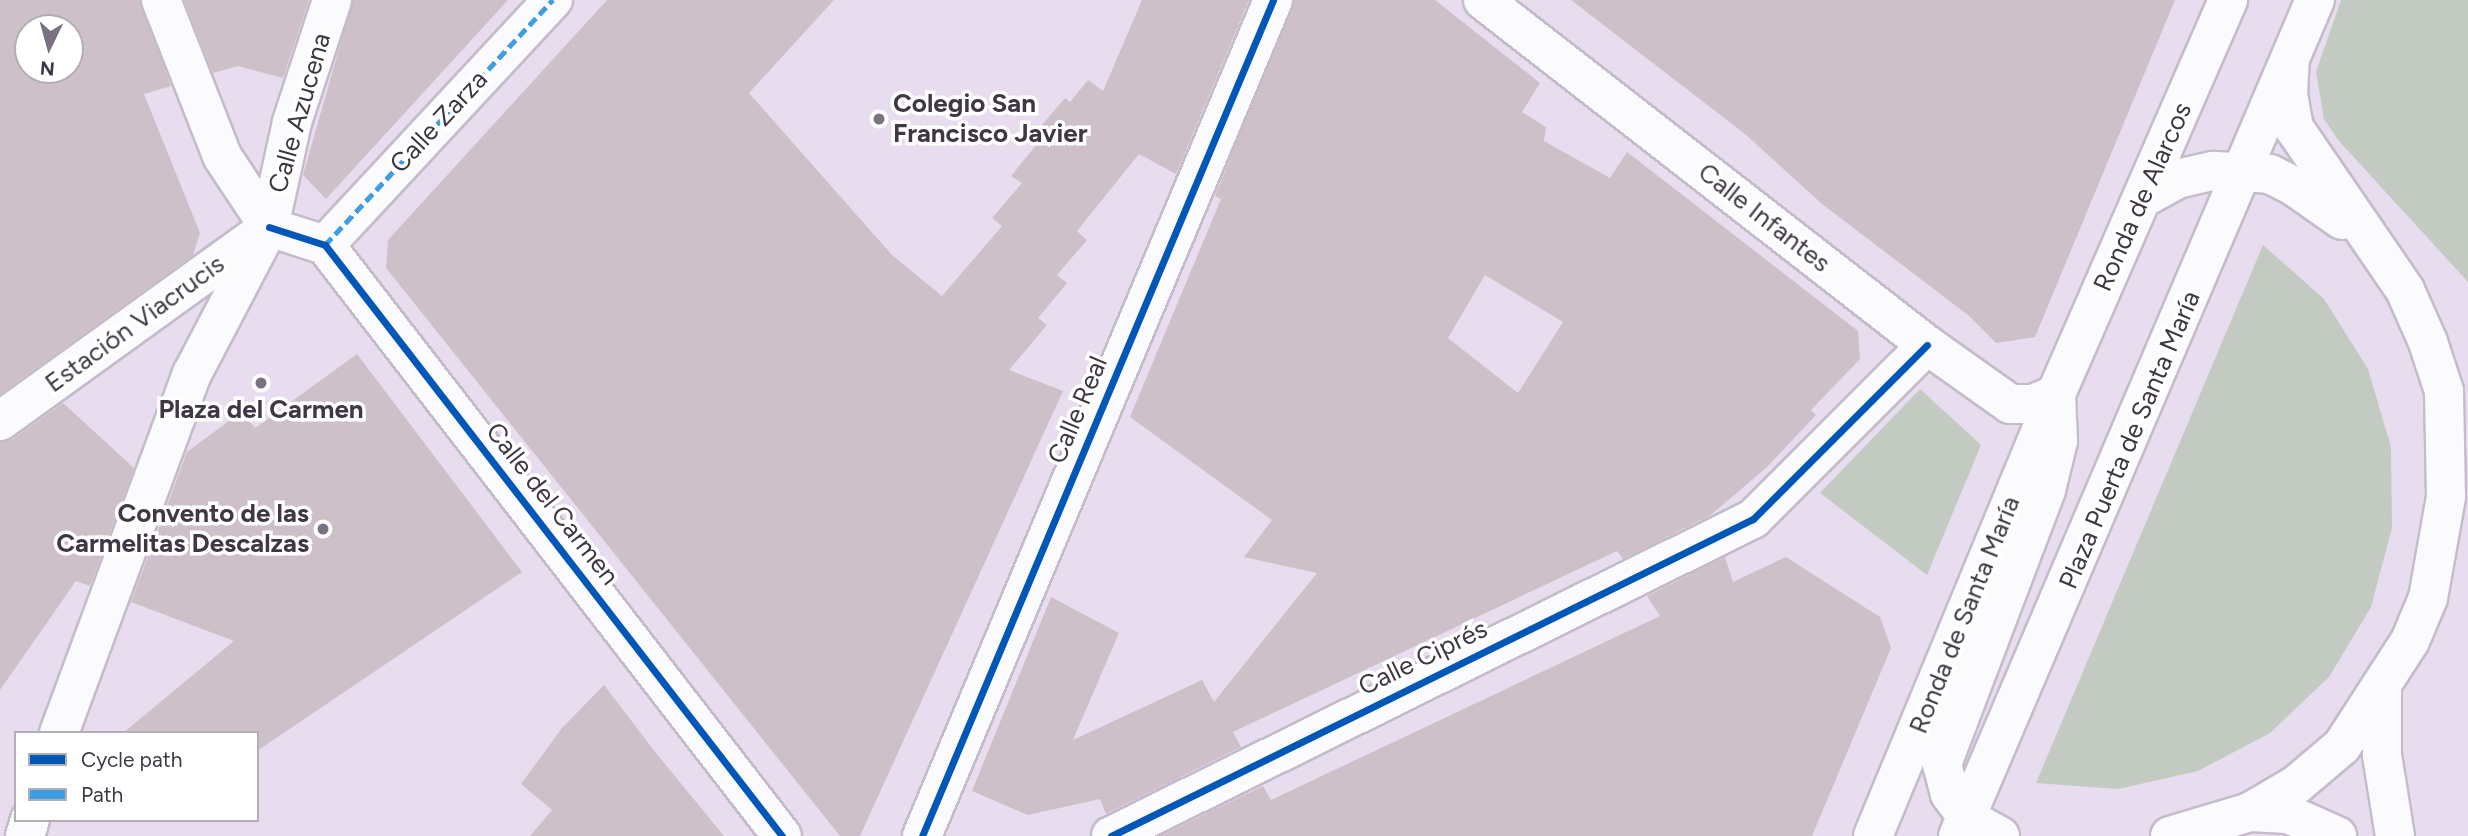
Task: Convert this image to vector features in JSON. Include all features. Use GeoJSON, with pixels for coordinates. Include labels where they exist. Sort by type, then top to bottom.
{"type":"FeatureCollection","features":[{"type":"Feature","properties":{"kind":"main road"},"geometry":{"type":"LineString","coordinates":[[161,0],[222,156],[269,227],[325,245]]}},
{"type":"Feature","properties":{"kind":"main road","name":"Calle Azucena"},"geometry":{"type":"LineString","coordinates":[[60,731],[192,374],[269,227],[292,122],[332,0]]}},
{"type":"Feature","properties":{"kind":"main road","name":"Calle Zarza"},"geometry":{"type":"LineString","coordinates":[[325,245],[553,0]]}},
{"type":"Feature","properties":{"kind":"main road","name":"Calle Real"},"geometry":{"type":"LineString","coordinates":[[922,836],[1273,0]]}},
{"type":"Feature","properties":{"kind":"main road","name":"Calle Infantes"},"geometry":{"type":"LineString","coordinates":[[1483,0],[1927,345],[2010,404],[2033,404],[2056,394]]}},
{"type":"Feature","properties":{"kind":"main road","name":"Ronda de Alarcos"},"geometry":{"type":"LineString","coordinates":[[2056,394],[2145,197],[2228,0]]}},
{"type":"Feature","properties":{"kind":"main road"},"geometry":{"type":"LineString","coordinates":[[2170,836],[2250,812],[2296,785],[2342,746],[2382,690],[2428,598],[2446,497],[2456,390],[2404,290],[2370,245],[2294,128],[2290,61],[2315,0]]}},
{"type":"Feature","properties":{"kind":"main road","name":"Plaza Puerta de Santa María"},"geometry":{"type":"LineString","coordinates":[[1975,830],[2290,61]]}},
{"type":"Feature","properties":{"kind":"main road"},"geometry":{"type":"LineString","coordinates":[[2145,197],[2177,179],[2213,171],[2270,174],[2326,205],[2370,245]]}},
{"type":"Feature","properties":{"kind":"main road","name":"Estación Viacrucis"},"geometry":{"type":"LineString","coordinates":[[0,421],[269,227]]}},
{"type":"Feature","properties":{"kind":"main road","name":"Calle del Carmen"},"geometry":{"type":"LineString","coordinates":[[325,245],[782,836]]}},
{"type":"Feature","properties":{"kind":"main road","name":"Calle Ciprés"},"geometry":{"type":"LineString","coordinates":[[1111,836],[1753,519],[1927,345]]}},
{"type":"Feature","properties":{"kind":"main road"},"geometry":{"type":"LineString","coordinates":[[1975,830],[1950,793],[1942,764],[2046,490],[2058,442],[2056,394]]}},
{"type":"Feature","properties":{"kind":"main road","name":"Ronda de Santa María"},"geometry":{"type":"LineString","coordinates":[[1873,836],[2056,394]]}},
{"type":"Feature","properties":{"kind":"main road"},"geometry":{"type":"LineString","coordinates":[[2382,690],[2382,755],[2395,836]]}},
{"type":"Feature","properties":{"kind":"main road"},"geometry":{"type":"LineString","coordinates":[[2250,812],[2288,814],[2337,836]]}},
{"type":"Feature","properties":{"kind":"shaded area"},"geometry":{"type":"Polygon","coordinates":[[[2341,0],[2468,0],[2468,282],[2339,141],[2324,119],[2316,72],[2341,0]]]}},
{"type":"Feature","properties":{"kind":"shaded area"},"geometry":{"type":"Polygon","coordinates":[[[2263,245],[2324,299],[2368,369],[2391,447],[2392,528],[2371,607],[2329,677],[2270,733],[2198,771],[2118,789],[2036,783],[2263,245]]]}},
{"type":"Feature","properties":{"kind":"shaded area"},"geometry":{"type":"Polygon","coordinates":[[[1920,389],[1981,445],[1927,575],[1820,493],[1920,389]]]}},
{"type":"Feature","properties":{"kind":"building"},"geometry":{"type":"Polygon","coordinates":[[[0,0],[140,0],[171,86],[144,94],[200,233],[193,255],[0,394],[0,0]]]}},
{"type":"Feature","properties":{"kind":"building"},"geometry":{"type":"Polygon","coordinates":[[[184,0],[309,0],[283,78],[238,66],[213,73],[184,0]]]}},
{"type":"Feature","properties":{"kind":"building"},"geometry":{"type":"Polygon","coordinates":[[[353,0],[508,0],[326,199],[303,175],[353,0]]]}},
{"type":"Feature","properties":{"kind":"building"},"geometry":{"type":"Polygon","coordinates":[[[607,0],[834,0],[749,93],[892,255],[942,296],[1002,226],[992,218],[1022,183],[1011,176],[1042,138],[1035,133],[1065,98],[1070,102],[1088,80],[1103,91],[1142,0],[1249,0],[1176,174],[1139,154],[1077,231],[1087,240],[1057,275],[1067,283],[1038,318],[1047,325],[1009,370],[1063,391],[860,836],[840,836],[386,268],[388,240],[607,0]]]}},
{"type":"Feature","properties":{"kind":"building"},"geometry":{"type":"Polygon","coordinates":[[[1294,0],[1435,0],[1540,83],[1522,112],[1546,127],[1544,141],[1610,178],[1627,152],[1858,331],[1860,359],[1811,410],[1816,415],[1767,467],[1711,515],[1623,559],[1617,551],[1233,732],[1241,747],[1106,814],[1100,799],[1028,815],[972,791],[1051,597],[1119,633],[1073,740],[1202,680],[1214,702],[1317,573],[1244,557],[1272,520],[1130,417],[1221,199],[1215,196],[1294,0]],[[1485,275],[1448,338],[1518,393],[1563,322],[1485,275]]]}},
{"type":"Feature","properties":{"kind":"building"},"geometry":{"type":"Polygon","coordinates":[[[1571,0],[2175,0],[2035,337],[1996,343],[1968,315],[1822,204],[1745,134],[1571,0]]]}},
{"type":"Feature","properties":{"kind":"building","name":"Convento de las Carmelitas Descalzas"},"geometry":{"type":"Polygon","coordinates":[[[357,354],[522,572],[259,750],[259,731],[125,731],[234,641],[131,602],[187,452],[241,412],[255,428],[357,354]]]}},
{"type":"Feature","properties":{"kind":"building"},"geometry":{"type":"Polygon","coordinates":[[[63,403],[134,468],[90,586],[76,581],[0,690],[0,442],[13,439],[63,403]]]}},
{"type":"Feature","properties":{"kind":"building"},"geometry":{"type":"Polygon","coordinates":[[[1725,557],[1733,582],[1786,557],[1880,617],[1891,648],[1812,836],[1160,836],[1263,786],[1271,800],[1660,616],[1647,596],[1725,557]]]}},
{"type":"Feature","properties":{"kind":"building"},"geometry":{"type":"Polygon","coordinates":[[[604,685],[724,836],[530,836],[552,810],[521,784],[562,728],[604,685]]]}},
{"type":"Feature","properties":{"kind":"marked path"},"geometry":{"type":"LineString","coordinates":[[325,245],[553,0]]}},
{"type":"Feature","properties":{"kind":"cycle path"},"geometry":{"type":"LineString","coordinates":[[922,836],[1273,0]]}},
{"type":"Feature","properties":{"kind":"cycle path"},"geometry":{"type":"LineString","coordinates":[[269,227],[325,245],[782,836]]}},
{"type":"Feature","properties":{"kind":"cycle path"},"geometry":{"type":"LineString","coordinates":[[1111,836],[1753,519],[1927,345]]}},
{"type":"Feature","properties":{"kind":"place","name":"Colegio San Francisco Javier"},"geometry":{"type":"Point","coordinates":[879,119]}},
{"type":"Feature","properties":{"kind":"place","name":"Plaza del Carmen"},"geometry":{"type":"Point","coordinates":[261,383]}},
{"type":"Feature","properties":{"kind":"place","name":"Convento de las Carmelitas Descalzas"},"geometry":{"type":"Point","coordinates":[323,529]}}]}
